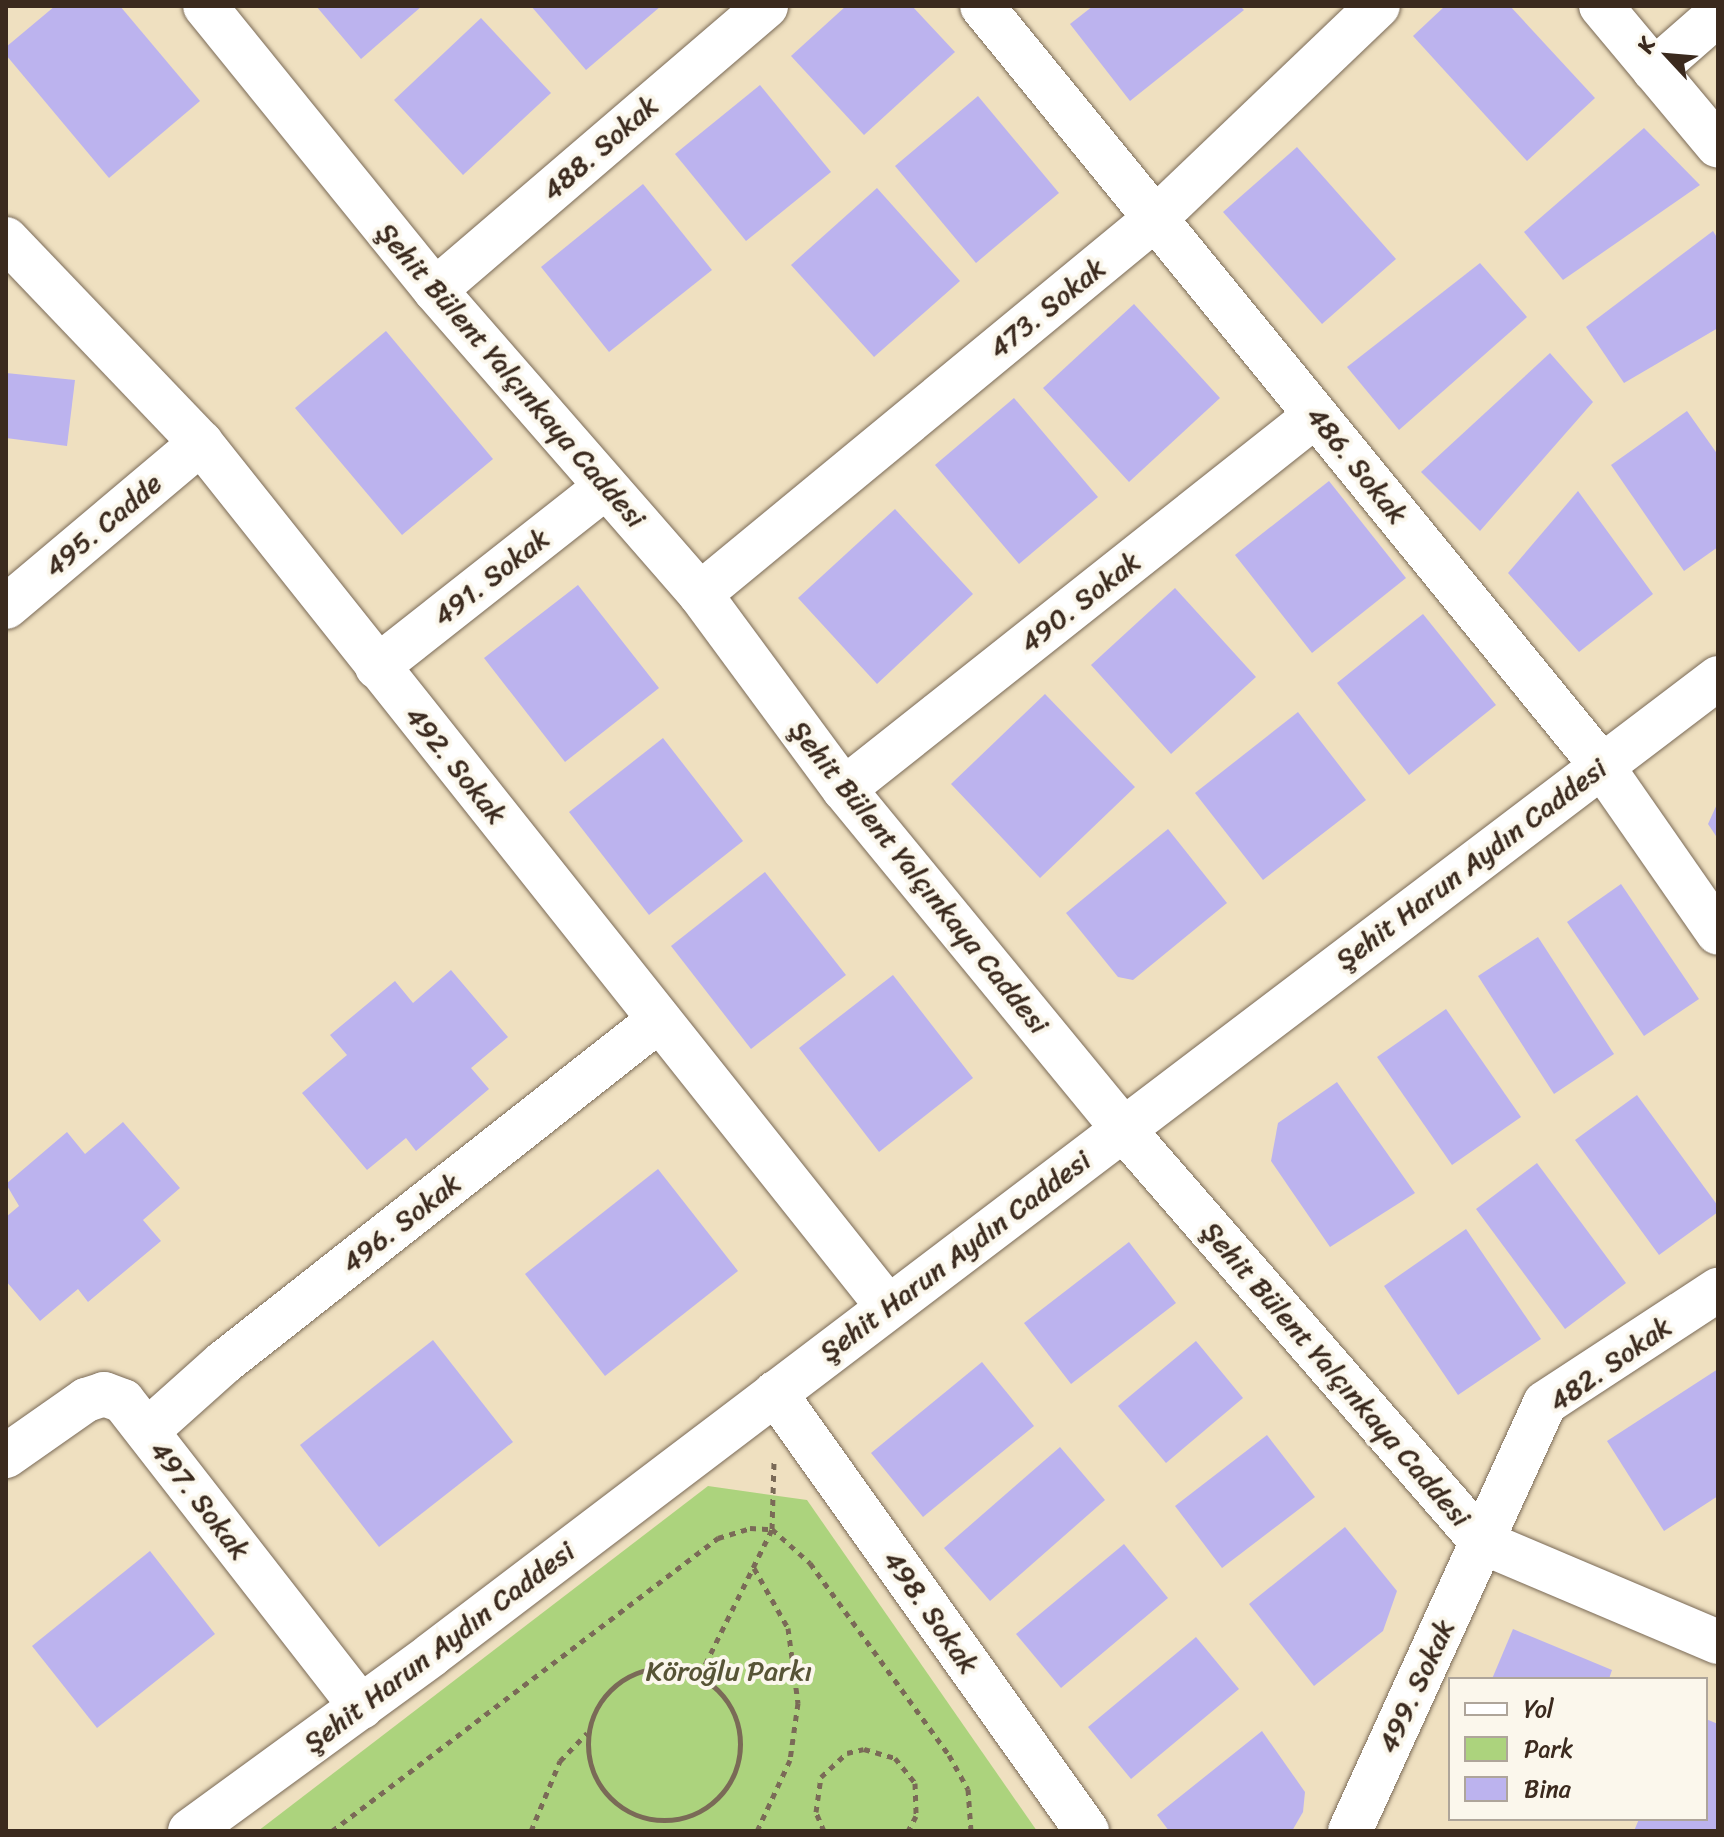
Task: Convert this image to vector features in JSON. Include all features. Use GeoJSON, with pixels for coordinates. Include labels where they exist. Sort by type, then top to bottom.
{"type":"FeatureCollection","features":[{"type":"Feature","properties":{"kind":"street","name":"Şehit Bülent Yalçınkaya Caddesi"},"geometry":{"type":"LineString","coordinates":[[205,6],[435,290],[700,594],[844,789],[1123,1129],[1482,1542],[1718,1642]]}},
{"type":"Feature","properties":{"kind":"street","name":"486. Sokak"},"geometry":{"type":"LineString","coordinates":[[982,6],[1602,766],[1718,933]]}},
{"type":"Feature","properties":{"kind":"street","name":"473. Sokak"},"geometry":{"type":"LineString","coordinates":[[700,594],[1156,218],[1378,6]]}},
{"type":"Feature","properties":{"kind":"street"},"geometry":{"type":"LineString","coordinates":[[1601,6],[1718,146]]}},
{"type":"Feature","properties":{"kind":"street","name":"488. Sokak"},"geometry":{"type":"LineString","coordinates":[[435,290],[752,10]]}},
{"type":"Feature","properties":{"kind":"street"},"geometry":{"type":"LineString","coordinates":[[1654,70],[1718,14]]}},
{"type":"Feature","properties":{"kind":"street","name":"492. Sokak"},"geometry":{"type":"LineString","coordinates":[[6,239],[201,443],[888,1307]]}},
{"type":"Feature","properties":{"kind":"street","name":"490. Sokak"},"geometry":{"type":"LineString","coordinates":[[844,789],[1316,415]]}},
{"type":"Feature","properties":{"kind":"street","name":"495. Cadde"},"geometry":{"type":"LineString","coordinates":[[6,607],[201,443]]}},
{"type":"Feature","properties":{"kind":"street","name":"491. Sokak"},"geometry":{"type":"LineString","coordinates":[[377,667],[606,487]]}},
{"type":"Feature","properties":{"kind":"street","name":"Şehit Harun Aydın Caddesi"},"geometry":{"type":"LineString","coordinates":[[190,1831],[361,1707],[1718,678]]}},
{"type":"Feature","properties":{"kind":"street","name":"496. Sokak"},"geometry":{"type":"LineString","coordinates":[[147,1431],[236,1353],[659,1020]]}},
{"type":"Feature","properties":{"kind":"street","name":"482. Sokak"},"geometry":{"type":"LineString","coordinates":[[1482,1542],[1545,1403],[1718,1290]]}},
{"type":"Feature","properties":{"kind":"street","name":"498. Sokak"},"geometry":{"type":"LineString","coordinates":[[775,1393],[1087,1831]]}},
{"type":"Feature","properties":{"kind":"street","name":"497. Sokak"},"geometry":{"type":"LineString","coordinates":[[6,1456],[86,1400],[104,1394],[123,1401],[361,1707]]}},
{"type":"Feature","properties":{"kind":"street","name":"499. Sokak"},"geometry":{"type":"LineString","coordinates":[[1350,1831],[1482,1542]]}},
{"type":"Feature","properties":{"kind":"path"},"geometry":{"type":"LineString","coordinates":[[332,1831],[718,1538],[750,1528],[772,1529],[810,1563],[949,1755],[968,1789],[971,1831]]}},
{"type":"Feature","properties":{"kind":"path"},"geometry":{"type":"LineString","coordinates":[[700,1675],[772,1529]]}},
{"type":"Feature","properties":{"kind":"path"},"geometry":{"type":"LineString","coordinates":[[753,1567],[788,1628],[798,1703],[790,1760],[757,1831]]}},
{"type":"Feature","properties":{"kind":"path"},"geometry":{"type":"LineString","coordinates":[[531,1831],[560,1761],[587,1733],[594,1710],[629,1675],[676,1667],[700,1675],[720,1691],[734,1713],[740,1737],[738,1763],[727,1787],[710,1806],[687,1817],[661,1821],[625,1809],[597,1783],[587,1733]]}},
{"type":"Feature","properties":{"kind":"path"},"geometry":{"type":"LineString","coordinates":[[824,1831],[816,1812],[821,1777],[839,1758],[864,1749],[895,1758],[915,1783],[916,1816],[908,1831]]}},
{"type":"Feature","properties":{"kind":"green space","name":"Köroğlu Parkı"},"geometry":{"type":"Polygon","coordinates":[[[708,1486],[807,1500],[1037,1831],[258,1831],[708,1486]]]}},
{"type":"Feature","properties":{"kind":"building"},"geometry":{"type":"Polygon","coordinates":[[[55,6],[120,6],[200,101],[109,178],[6,55],[6,47],[55,6]]]}},
{"type":"Feature","properties":{"kind":"building"},"geometry":{"type":"Polygon","coordinates":[[[316,6],[422,6],[361,59],[316,6]]]}},
{"type":"Feature","properties":{"kind":"building"},"geometry":{"type":"Polygon","coordinates":[[[531,6],[661,6],[586,70],[531,6]]]}},
{"type":"Feature","properties":{"kind":"building"},"geometry":{"type":"Polygon","coordinates":[[[846,6],[912,6],[955,52],[864,135],[791,56],[846,6]]]}},
{"type":"Feature","properties":{"kind":"building"},"geometry":{"type":"Polygon","coordinates":[[[1093,6],[1240,6],[1244,10],[1130,101],[1070,24],[1093,6]]]}},
{"type":"Feature","properties":{"kind":"building"},"geometry":{"type":"Polygon","coordinates":[[[1445,6],[1510,6],[1595,98],[1527,161],[1413,36],[1445,6]]]}},
{"type":"Feature","properties":{"kind":"building"},"geometry":{"type":"Polygon","coordinates":[[[481,18],[551,93],[463,175],[394,100],[481,18]]]}},
{"type":"Feature","properties":{"kind":"building"},"geometry":{"type":"Polygon","coordinates":[[[760,85],[831,172],[746,241],[675,154],[760,85]]]}},
{"type":"Feature","properties":{"kind":"building"},"geometry":{"type":"Polygon","coordinates":[[[978,96],[1059,193],[976,263],[895,166],[978,96]]]}},
{"type":"Feature","properties":{"kind":"building"},"geometry":{"type":"Polygon","coordinates":[[[1644,128],[1700,185],[1563,280],[1524,232],[1644,128]]]}},
{"type":"Feature","properties":{"kind":"building"},"geometry":{"type":"Polygon","coordinates":[[[1297,147],[1396,259],[1322,324],[1223,212],[1297,147]]]}},
{"type":"Feature","properties":{"kind":"building"},"geometry":{"type":"Polygon","coordinates":[[[643,184],[712,270],[609,352],[541,267],[643,184]]]}},
{"type":"Feature","properties":{"kind":"building"},"geometry":{"type":"Polygon","coordinates":[[[877,188],[960,281],[874,357],[791,265],[877,188]]]}},
{"type":"Feature","properties":{"kind":"building"},"geometry":{"type":"Polygon","coordinates":[[[1713,231],[1718,239],[1718,328],[1624,383],[1586,327],[1713,231]]]}},
{"type":"Feature","properties":{"kind":"building"},"geometry":{"type":"Polygon","coordinates":[[[1480,263],[1527,317],[1399,430],[1347,367],[1480,263]]]}},
{"type":"Feature","properties":{"kind":"building"},"geometry":{"type":"Polygon","coordinates":[[[1134,304],[1220,398],[1129,482],[1043,388],[1134,304]]]}},
{"type":"Feature","properties":{"kind":"building"},"geometry":{"type":"Polygon","coordinates":[[[386,331],[493,459],[402,535],[295,408],[386,331]]]}},
{"type":"Feature","properties":{"kind":"building"},"geometry":{"type":"Polygon","coordinates":[[[1550,353],[1593,402],[1480,531],[1421,472],[1550,353]]]}},
{"type":"Feature","properties":{"kind":"building"},"geometry":{"type":"Polygon","coordinates":[[[6,373],[75,380],[67,446],[6,438],[6,373]]]}},
{"type":"Feature","properties":{"kind":"building"},"geometry":{"type":"Polygon","coordinates":[[[1014,398],[1098,497],[1019,564],[935,465],[1014,398]]]}},
{"type":"Feature","properties":{"kind":"building"},"geometry":{"type":"Polygon","coordinates":[[[1687,411],[1718,455],[1718,547],[1684,571],[1611,465],[1687,411]]]}},
{"type":"Feature","properties":{"kind":"building"},"geometry":{"type":"Polygon","coordinates":[[[1329,481],[1406,578],[1312,653],[1235,555],[1329,481]]]}},
{"type":"Feature","properties":{"kind":"building"},"geometry":{"type":"Polygon","coordinates":[[[1578,491],[1653,594],[1579,652],[1508,573],[1578,491]]]}},
{"type":"Feature","properties":{"kind":"building"},"geometry":{"type":"Polygon","coordinates":[[[895,509],[973,594],[877,684],[798,598],[895,509]]]}},
{"type":"Feature","properties":{"kind":"building"},"geometry":{"type":"Polygon","coordinates":[[[578,585],[659,688],[565,762],[484,658],[578,585]]]}},
{"type":"Feature","properties":{"kind":"building"},"geometry":{"type":"Polygon","coordinates":[[[1175,588],[1256,677],[1171,754],[1091,665],[1175,588]]]}},
{"type":"Feature","properties":{"kind":"building"},"geometry":{"type":"Polygon","coordinates":[[[1423,614],[1496,705],[1409,775],[1337,683],[1423,614]]]}},
{"type":"Feature","properties":{"kind":"building"},"geometry":{"type":"Polygon","coordinates":[[[1045,694],[1135,787],[1040,878],[951,784],[1045,694]]]}},
{"type":"Feature","properties":{"kind":"building"},"geometry":{"type":"Polygon","coordinates":[[[1298,712],[1366,800],[1263,880],[1195,793],[1298,712]]]}},
{"type":"Feature","properties":{"kind":"building"},"geometry":{"type":"Polygon","coordinates":[[[663,738],[743,841],[649,915],[569,812],[663,738]]]}},
{"type":"Feature","properties":{"kind":"building"},"geometry":{"type":"Polygon","coordinates":[[[1718,802],[1718,839],[1708,824],[1718,802]]]}},
{"type":"Feature","properties":{"kind":"building"},"geometry":{"type":"Polygon","coordinates":[[[1168,829],[1227,903],[1133,980],[1118,977],[1066,913],[1168,829]]]}},
{"type":"Feature","properties":{"kind":"building"},"geometry":{"type":"Polygon","coordinates":[[[765,872],[846,975],[751,1049],[671,946],[765,872]]]}},
{"type":"Feature","properties":{"kind":"building"},"geometry":{"type":"Polygon","coordinates":[[[1621,884],[1699,999],[1644,1036],[1567,922],[1621,884]]]}},
{"type":"Feature","properties":{"kind":"building"},"geometry":{"type":"Polygon","coordinates":[[[1538,937],[1614,1054],[1554,1094],[1478,976],[1538,937]]]}},
{"type":"Feature","properties":{"kind":"building"},"geometry":{"type":"Polygon","coordinates":[[[451,970],[508,1037],[471,1068],[489,1089],[416,1151],[406,1138],[367,1170],[302,1093],[347,1055],[330,1035],[395,981],[413,1003],[451,970]]]}},
{"type":"Feature","properties":{"kind":"building"},"geometry":{"type":"Polygon","coordinates":[[[893,975],[973,1078],[879,1152],[799,1048],[893,975]]]}},
{"type":"Feature","properties":{"kind":"building"},"geometry":{"type":"Polygon","coordinates":[[[1446,1009],[1521,1117],[1452,1165],[1377,1057],[1446,1009]]]}},
{"type":"Feature","properties":{"kind":"building"},"geometry":{"type":"Polygon","coordinates":[[[1337,1082],[1415,1193],[1330,1247],[1271,1161],[1278,1123],[1337,1082]]]}},
{"type":"Feature","properties":{"kind":"building"},"geometry":{"type":"Polygon","coordinates":[[[1637,1095],[1718,1206],[1718,1212],[1659,1255],[1575,1140],[1637,1095]]]}},
{"type":"Feature","properties":{"kind":"building"},"geometry":{"type":"Polygon","coordinates":[[[123,1122],[180,1188],[143,1220],[161,1241],[88,1302],[78,1289],[40,1321],[6,1281],[6,1217],[19,1206],[6,1184],[67,1132],[85,1154],[123,1122]]]}},
{"type":"Feature","properties":{"kind":"building"},"geometry":{"type":"Polygon","coordinates":[[[1537,1163],[1626,1283],[1565,1329],[1476,1209],[1537,1163]]]}},
{"type":"Feature","properties":{"kind":"building"},"geometry":{"type":"Polygon","coordinates":[[[658,1169],[738,1271],[605,1376],[525,1274],[658,1169]]]}},
{"type":"Feature","properties":{"kind":"building"},"geometry":{"type":"Polygon","coordinates":[[[1466,1229],[1541,1339],[1458,1395],[1384,1286],[1466,1229]]]}},
{"type":"Feature","properties":{"kind":"building"},"geometry":{"type":"Polygon","coordinates":[[[1129,1242],[1176,1303],[1071,1384],[1024,1323],[1129,1242]]]}},
{"type":"Feature","properties":{"kind":"building"},"geometry":{"type":"Polygon","coordinates":[[[433,1340],[513,1442],[379,1547],[300,1445],[433,1340]]]}},
{"type":"Feature","properties":{"kind":"building"},"geometry":{"type":"Polygon","coordinates":[[[1196,1341],[1243,1398],[1166,1463],[1118,1406],[1196,1341]]]}},
{"type":"Feature","properties":{"kind":"building"},"geometry":{"type":"Polygon","coordinates":[[[982,1362],[1034,1426],[923,1517],[871,1453],[982,1362]]]}},
{"type":"Feature","properties":{"kind":"building"},"geometry":{"type":"Polygon","coordinates":[[[1718,1369],[1718,1496],[1664,1531],[1607,1441],[1718,1369]]]}},
{"type":"Feature","properties":{"kind":"building"},"geometry":{"type":"Polygon","coordinates":[[[1267,1435],[1315,1497],[1222,1568],[1175,1506],[1267,1435]]]}},
{"type":"Feature","properties":{"kind":"building"},"geometry":{"type":"Polygon","coordinates":[[[1060,1447],[1105,1500],[990,1601],[944,1548],[1060,1447]]]}},
{"type":"Feature","properties":{"kind":"building"},"geometry":{"type":"Polygon","coordinates":[[[1345,1527],[1397,1591],[1383,1631],[1314,1686],[1249,1604],[1345,1527]]]}},
{"type":"Feature","properties":{"kind":"building"},"geometry":{"type":"Polygon","coordinates":[[[1124,1544],[1168,1598],[1061,1688],[1016,1634],[1124,1544]]]}},
{"type":"Feature","properties":{"kind":"building"},"geometry":{"type":"Polygon","coordinates":[[[150,1551],[215,1634],[97,1728],[32,1646],[150,1551]]]}},
{"type":"Feature","properties":{"kind":"building"},"geometry":{"type":"Polygon","coordinates":[[[1513,1629],[1612,1670],[1610,1677],[1493,1677],[1513,1629]]]}},
{"type":"Feature","properties":{"kind":"building"},"geometry":{"type":"Polygon","coordinates":[[[1196,1637],[1239,1689],[1131,1779],[1088,1727],[1196,1637]]]}},
{"type":"Feature","properties":{"kind":"building"},"geometry":{"type":"Polygon","coordinates":[[[1708,1720],[1718,1724],[1718,1831],[1634,1831],[1638,1821],[1708,1821],[1708,1720]]]}},
{"type":"Feature","properties":{"kind":"building"},"geometry":{"type":"Polygon","coordinates":[[[1262,1731],[1305,1792],[1303,1812],[1292,1831],[1169,1831],[1157,1815],[1262,1731]]]}}]}
